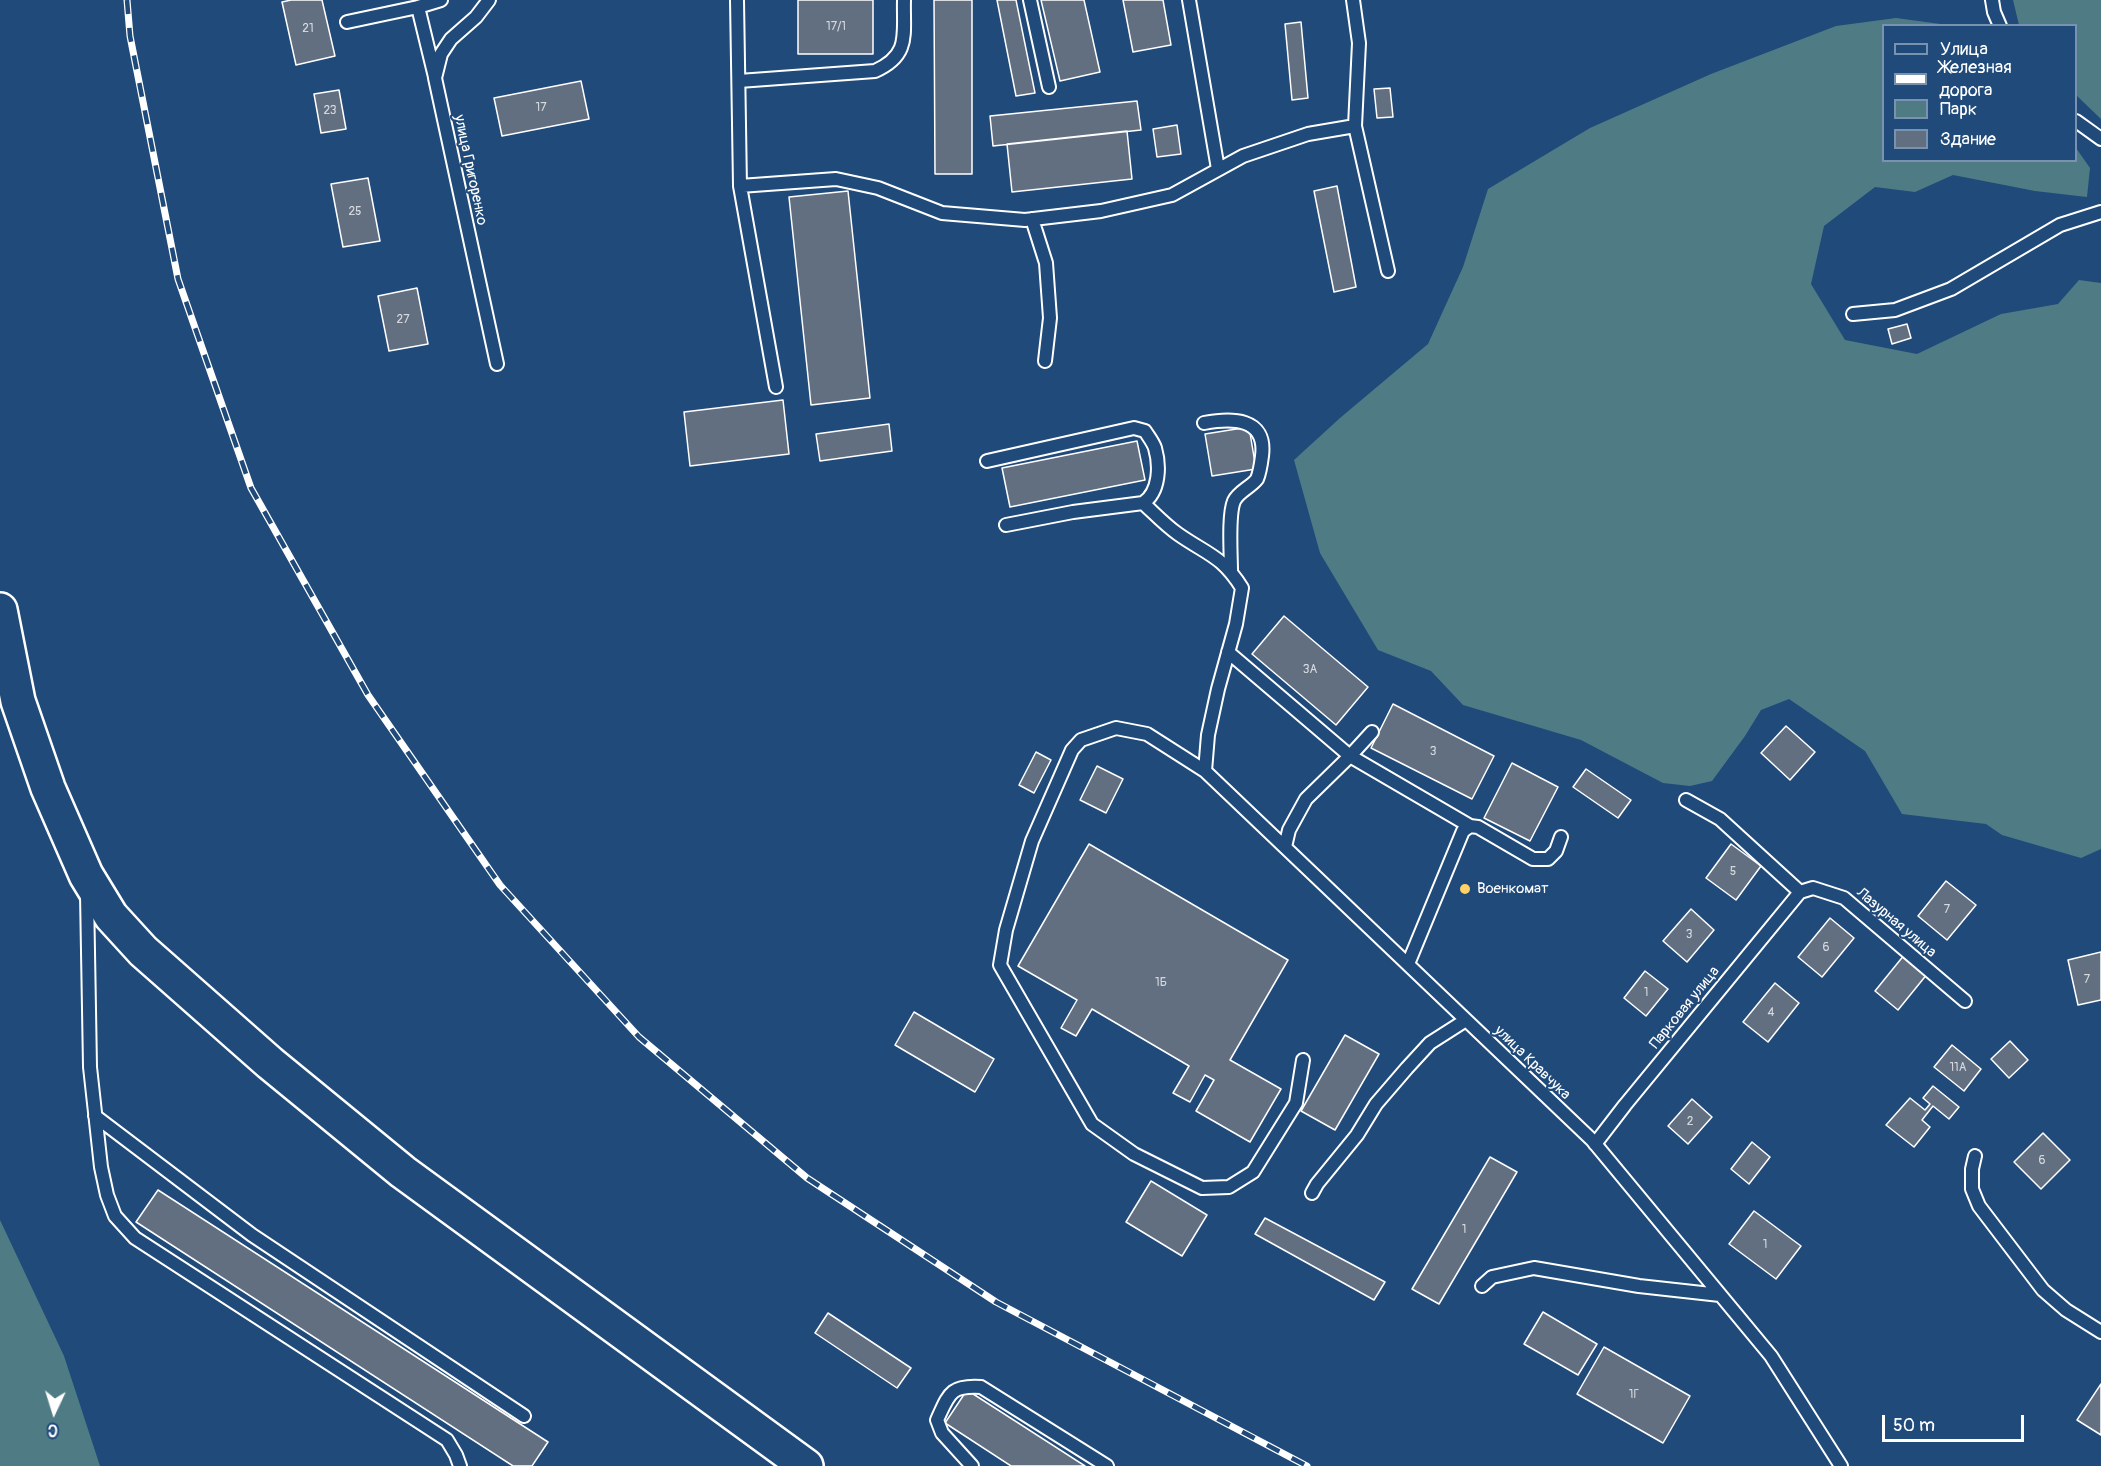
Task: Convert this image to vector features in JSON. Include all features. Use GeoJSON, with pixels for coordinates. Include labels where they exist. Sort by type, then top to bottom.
{"type":"FeatureCollection","features":[{"type":"Feature","properties":{"kind":"main road"},"geometry":{"type":"LineString","coordinates":[[0,610],[8,691],[18,701],[48,788],[86,875],[111,916],[142,951],[270,1063],[403,1172],[806,1466]]}},
{"type":"Feature","properties":{"kind":"lane"},"geometry":{"type":"LineString","coordinates":[[347,22],[441,0]]}},
{"type":"Feature","properties":{"kind":"lane","name":"улица Григоренко"},"geometry":{"type":"LineString","coordinates":[[489,0],[476,17],[451,39],[441,54],[435,78],[497,364]]}},
{"type":"Feature","properties":{"kind":"lane"},"geometry":{"type":"LineString","coordinates":[[737,0],[740,186],[776,387]]}},
{"type":"Feature","properties":{"kind":"lane"},"geometry":{"type":"LineString","coordinates":[[739,81],[875,71],[889,65],[899,55],[902,45],[904,0]]}},
{"type":"Feature","properties":{"kind":"lane"},"geometry":{"type":"LineString","coordinates":[[1029,0],[1049,87]]}},
{"type":"Feature","properties":{"kind":"lane"},"geometry":{"type":"LineString","coordinates":[[1189,0],[1218,169]]}},
{"type":"Feature","properties":{"kind":"lane"},"geometry":{"type":"LineString","coordinates":[[1353,0],[1359,43],[1355,126],[1388,271]]}},
{"type":"Feature","properties":{"kind":"lane"},"geometry":{"type":"LineString","coordinates":[[1992,0],[1999,24]]}},
{"type":"Feature","properties":{"kind":"lane"},"geometry":{"type":"LineString","coordinates":[[418,7],[435,78]]}},
{"type":"Feature","properties":{"kind":"lane"},"geometry":{"type":"LineString","coordinates":[[2077,122],[2101,139]]}},
{"type":"Feature","properties":{"kind":"lane"},"geometry":{"type":"LineString","coordinates":[[740,186],[836,179],[878,188],[942,213],[1032,219],[1101,210],[1172,195],[1243,156],[1308,134],[1355,126]]}},
{"type":"Feature","properties":{"kind":"lane"},"geometry":{"type":"LineString","coordinates":[[1853,314],[1895,310],[1951,289],[2060,225],[2101,212]]}},
{"type":"Feature","properties":{"kind":"lane"},"geometry":{"type":"LineString","coordinates":[[1032,219],[1046,263],[1050,318],[1045,361]]}},
{"type":"Feature","properties":{"kind":"lane"},"geometry":{"type":"LineString","coordinates":[[1203,423],[1226,419],[1247,423],[1259,434],[1263,447],[1256,480],[1234,500],[1231,571]]}},
{"type":"Feature","properties":{"kind":"lane"},"geometry":{"type":"LineString","coordinates":[[987,461],[1134,428],[1145,431],[1155,447],[1159,472],[1148,500],[1143,503],[1073,512],[1006,525]]}},
{"type":"Feature","properties":{"kind":"lane"},"geometry":{"type":"LineString","coordinates":[[1143,503],[1177,534],[1216,557],[1231,571],[1242,588],[1236,624],[1208,735],[1206,771]]}},
{"type":"Feature","properties":{"kind":"lane"},"geometry":{"type":"LineString","coordinates":[[1228,652],[1350,756],[1470,826],[1478,827],[1533,859],[1548,859],[1556,851],[1561,837]]}},
{"type":"Feature","properties":{"kind":"lane","name":"улица Кравчука"},"geometry":{"type":"LineString","coordinates":[[1303,1060],[1296,1103],[1253,1172],[1229,1187],[1202,1188],[1134,1154],[1092,1124],[1000,965],[1006,930],[1032,841],[1072,750],[1082,740],[1116,728],[1147,734],[1206,771],[1408,964],[1595,1144],[1771,1356],[1841,1466]]}},
{"type":"Feature","properties":{"kind":"lane"},"geometry":{"type":"LineString","coordinates":[[1285,847],[1289,830],[1306,800],[1372,732]]}},
{"type":"Feature","properties":{"kind":"lane"},"geometry":{"type":"LineString","coordinates":[[1686,800],[1720,819],[1800,892]]}},
{"type":"Feature","properties":{"kind":"lane"},"geometry":{"type":"LineString","coordinates":[[1408,964],[1458,840],[1463,831],[1470,826]]}},
{"type":"Feature","properties":{"kind":"lane"},"geometry":{"type":"LineString","coordinates":[[86,875],[90,1067],[101,1167],[107,1195],[115,1216],[135,1238],[447,1440],[460,1466]]}},
{"type":"Feature","properties":{"kind":"lane","name":"Лазурная улица"},"geometry":{"type":"LineString","coordinates":[[1800,892],[1813,888],[1844,898],[1965,1001]]}},
{"type":"Feature","properties":{"kind":"lane","name":"Парковая улица"},"geometry":{"type":"LineString","coordinates":[[1595,1144],[1800,892]]}},
{"type":"Feature","properties":{"kind":"lane"},"geometry":{"type":"LineString","coordinates":[[1312,1193],[1358,1135],[1376,1104],[1407,1068],[1430,1043],[1466,1020]]}},
{"type":"Feature","properties":{"kind":"lane"},"geometry":{"type":"LineString","coordinates":[[95,1116],[252,1235],[524,1416]]}},
{"type":"Feature","properties":{"kind":"lane"},"geometry":{"type":"LineString","coordinates":[[1975,1156],[1972,1169],[1972,1189],[1979,1206],[2043,1290],[2066,1310],[2101,1332]]}},
{"type":"Feature","properties":{"kind":"lane"},"geometry":{"type":"LineString","coordinates":[[1482,1286],[1492,1277],[1534,1268],[1639,1286],[1720,1295]]}},
{"type":"Feature","properties":{"kind":"lane"},"geometry":{"type":"LineString","coordinates":[[972,1466],[942,1432],[937,1420],[948,1396],[962,1386],[981,1387],[1107,1466]]}},
{"type":"Feature","properties":{"kind":"green space"},"geometry":{"type":"Polygon","coordinates":[[[2013,0],[2101,0],[2101,119],[2077,96],[2077,24],[2019,24],[2013,0]]]}},
{"type":"Feature","properties":{"kind":"green space"},"geometry":{"type":"Polygon","coordinates":[[[1896,18],[1941,24],[1882,24],[1882,162],[2077,162],[2077,149],[2090,168],[2087,197],[2035,191],[1953,175],[1915,192],[1875,187],[1824,226],[1811,284],[1845,340],[1917,354],[2001,314],[2058,304],[2079,280],[2101,283],[2101,849],[2081,858],[2002,835],[1986,824],[1902,814],[1865,751],[1789,699],[1761,710],[1712,781],[1690,786],[1663,783],[1581,740],[1463,705],[1431,671],[1378,650],[1320,553],[1294,460],[1428,344],[1463,267],[1488,189],[1590,128],[1711,74],[1836,26],[1896,18]]]}},
{"type":"Feature","properties":{"kind":"green space"},"geometry":{"type":"Polygon","coordinates":[[[0,1220],[64,1356],[100,1466],[0,1466],[0,1220]]]}},
{"type":"Feature","properties":{"kind":"building"},"geometry":{"type":"Polygon","coordinates":[[[322,0],[335,56],[296,65],[282,2],[322,0]]]}},
{"type":"Feature","properties":{"kind":"building"},"geometry":{"type":"Polygon","coordinates":[[[798,0],[873,0],[873,54],[798,54],[798,0]]]}},
{"type":"Feature","properties":{"kind":"building"},"geometry":{"type":"Polygon","coordinates":[[[934,0],[972,0],[972,174],[935,174],[934,0]]]}},
{"type":"Feature","properties":{"kind":"building"},"geometry":{"type":"Polygon","coordinates":[[[997,0],[1016,0],[1035,93],[1016,96],[997,0]]]}},
{"type":"Feature","properties":{"kind":"building"},"geometry":{"type":"Polygon","coordinates":[[[1041,0],[1084,0],[1100,72],[1060,81],[1041,0]]]}},
{"type":"Feature","properties":{"kind":"building"},"geometry":{"type":"Polygon","coordinates":[[[1123,0],[1163,0],[1171,45],[1133,52],[1123,0]]]}},
{"type":"Feature","properties":{"kind":"building"},"geometry":{"type":"Polygon","coordinates":[[[1301,22],[1308,98],[1292,100],[1285,24],[1301,22]]]}},
{"type":"Feature","properties":{"kind":"building"},"geometry":{"type":"Polygon","coordinates":[[[581,81],[589,119],[502,136],[494,98],[581,81]]]}},
{"type":"Feature","properties":{"kind":"building"},"geometry":{"type":"Polygon","coordinates":[[[1390,88],[1393,117],[1377,118],[1374,89],[1390,88]]]}},
{"type":"Feature","properties":{"kind":"building"},"geometry":{"type":"Polygon","coordinates":[[[339,90],[346,129],[321,133],[314,94],[339,90]]]}},
{"type":"Feature","properties":{"kind":"building"},"geometry":{"type":"Polygon","coordinates":[[[1137,101],[1141,130],[993,146],[990,116],[1137,101]]]}},
{"type":"Feature","properties":{"kind":"building"},"geometry":{"type":"Polygon","coordinates":[[[1177,125],[1181,154],[1157,157],[1153,129],[1177,125]]]}},
{"type":"Feature","properties":{"kind":"building"},"geometry":{"type":"Polygon","coordinates":[[[1127,131],[1132,179],[1012,192],[1007,144],[1127,131]]]}},
{"type":"Feature","properties":{"kind":"building"},"geometry":{"type":"Polygon","coordinates":[[[368,178],[380,241],[343,247],[331,184],[368,178]]]}},
{"type":"Feature","properties":{"kind":"building"},"geometry":{"type":"Polygon","coordinates":[[[1337,186],[1356,287],[1334,292],[1314,191],[1337,186]]]}},
{"type":"Feature","properties":{"kind":"building"},"geometry":{"type":"Polygon","coordinates":[[[848,191],[870,398],[811,405],[789,197],[848,191]]]}},
{"type":"Feature","properties":{"kind":"building"},"geometry":{"type":"Polygon","coordinates":[[[417,288],[428,344],[389,351],[378,296],[417,288]]]}},
{"type":"Feature","properties":{"kind":"building"},"geometry":{"type":"Polygon","coordinates":[[[1907,324],[1911,338],[1892,344],[1888,329],[1907,324]]]}},
{"type":"Feature","properties":{"kind":"building"},"geometry":{"type":"Polygon","coordinates":[[[783,400],[789,454],[690,466],[684,412],[783,400]]]}},
{"type":"Feature","properties":{"kind":"building"},"geometry":{"type":"Polygon","coordinates":[[[889,424],[892,451],[820,461],[816,434],[889,424]]]}},
{"type":"Feature","properties":{"kind":"building"},"geometry":{"type":"Polygon","coordinates":[[[1249,427],[1256,469],[1212,476],[1205,434],[1249,427]]]}},
{"type":"Feature","properties":{"kind":"building"},"geometry":{"type":"Polygon","coordinates":[[[1137,441],[1145,480],[1010,507],[1002,468],[1137,441]]]}},
{"type":"Feature","properties":{"kind":"building"},"geometry":{"type":"Polygon","coordinates":[[[1284,616],[1368,687],[1336,725],[1252,654],[1284,616]]]}},
{"type":"Feature","properties":{"kind":"building"},"geometry":{"type":"Polygon","coordinates":[[[1393,704],[1494,756],[1472,799],[1371,748],[1393,704]]]}},
{"type":"Feature","properties":{"kind":"building"},"geometry":{"type":"Polygon","coordinates":[[[1786,726],[1815,752],[1790,780],[1761,753],[1786,726]]]}},
{"type":"Feature","properties":{"kind":"building"},"geometry":{"type":"Polygon","coordinates":[[[1036,752],[1051,760],[1034,793],[1019,785],[1036,752]]]}},
{"type":"Feature","properties":{"kind":"building"},"geometry":{"type":"Polygon","coordinates":[[[1512,763],[1558,787],[1530,841],[1484,818],[1512,763]]]}},
{"type":"Feature","properties":{"kind":"building"},"geometry":{"type":"Polygon","coordinates":[[[1097,766],[1123,779],[1106,813],[1080,800],[1097,766]]]}},
{"type":"Feature","properties":{"kind":"building"},"geometry":{"type":"Polygon","coordinates":[[[1586,769],[1631,800],[1618,818],[1573,787],[1586,769]]]}},
{"type":"Feature","properties":{"kind":"building"},"geometry":{"type":"Polygon","coordinates":[[[1089,844],[1288,960],[1230,1060],[1281,1089],[1250,1142],[1196,1111],[1214,1080],[1205,1075],[1190,1102],[1173,1093],[1189,1066],[1092,1009],[1076,1036],[1061,1028],[1077,1000],[1018,966],[1089,844]]]}},
{"type":"Feature","properties":{"kind":"building"},"geometry":{"type":"Polygon","coordinates":[[[1731,844],[1761,866],[1736,900],[1706,878],[1731,844]]]}},
{"type":"Feature","properties":{"kind":"building"},"geometry":{"type":"Polygon","coordinates":[[[1946,881],[1976,905],[1947,940],[1918,916],[1946,881]]]}},
{"type":"Feature","properties":{"kind":"building"},"geometry":{"type":"Polygon","coordinates":[[[1691,909],[1714,930],[1687,962],[1663,941],[1691,909]]]}},
{"type":"Feature","properties":{"kind":"building"},"geometry":{"type":"Polygon","coordinates":[[[1830,918],[1854,938],[1822,977],[1798,957],[1830,918]]]}},
{"type":"Feature","properties":{"kind":"building"},"geometry":{"type":"Polygon","coordinates":[[[2101,952],[2101,1000],[2078,1005],[2068,960],[2101,952]]]}},
{"type":"Feature","properties":{"kind":"building"},"geometry":{"type":"Polygon","coordinates":[[[1905,954],[1928,973],[1898,1010],[1875,991],[1905,954]]]}},
{"type":"Feature","properties":{"kind":"building"},"geometry":{"type":"Polygon","coordinates":[[[1645,971],[1668,989],[1646,1016],[1624,998],[1645,971]]]}},
{"type":"Feature","properties":{"kind":"building"},"geometry":{"type":"Polygon","coordinates":[[[1775,983],[1799,1003],[1768,1042],[1743,1022],[1775,983]]]}},
{"type":"Feature","properties":{"kind":"building"},"geometry":{"type":"Polygon","coordinates":[[[914,1012],[994,1059],[975,1092],[895,1045],[914,1012]]]}},
{"type":"Feature","properties":{"kind":"building"},"geometry":{"type":"Polygon","coordinates":[[[1345,1035],[1379,1054],[1335,1130],[1301,1111],[1345,1035]]]}},
{"type":"Feature","properties":{"kind":"building"},"geometry":{"type":"Polygon","coordinates":[[[2010,1041],[2028,1060],[2009,1078],[1991,1059],[2010,1041]]]}},
{"type":"Feature","properties":{"kind":"building"},"geometry":{"type":"Polygon","coordinates":[[[1952,1045],[1981,1069],[1964,1091],[1934,1067],[1952,1045]]]}},
{"type":"Feature","properties":{"kind":"building"},"geometry":{"type":"Polygon","coordinates":[[[1933,1086],[1959,1107],[1949,1119],[1933,1106],[1922,1120],[1930,1127],[1914,1147],[1886,1125],[1910,1098],[1925,1110],[1930,1104],[1923,1098],[1933,1086]]]}},
{"type":"Feature","properties":{"kind":"building"},"geometry":{"type":"Polygon","coordinates":[[[1692,1099],[1712,1117],[1688,1144],[1668,1126],[1692,1099]]]}},
{"type":"Feature","properties":{"kind":"building"},"geometry":{"type":"Polygon","coordinates":[[[2043,1133],[2070,1160],[2041,1189],[2014,1162],[2043,1133]]]}},
{"type":"Feature","properties":{"kind":"building"},"geometry":{"type":"Polygon","coordinates":[[[1752,1142],[1770,1157],[1749,1184],[1731,1169],[1752,1142]]]}},
{"type":"Feature","properties":{"kind":"building"},"geometry":{"type":"Polygon","coordinates":[[[1490,1157],[1517,1172],[1439,1304],[1412,1289],[1490,1157]]]}},
{"type":"Feature","properties":{"kind":"building"},"geometry":{"type":"Polygon","coordinates":[[[1151,1181],[1207,1215],[1182,1256],[1126,1222],[1151,1181]]]}},
{"type":"Feature","properties":{"kind":"building"},"geometry":{"type":"Polygon","coordinates":[[[158,1190],[548,1442],[532,1466],[513,1466],[136,1222],[158,1190]]]}},
{"type":"Feature","properties":{"kind":"building"},"geometry":{"type":"Polygon","coordinates":[[[1754,1211],[1801,1246],[1776,1279],[1729,1244],[1754,1211]]]}},
{"type":"Feature","properties":{"kind":"building"},"geometry":{"type":"Polygon","coordinates":[[[1265,1218],[1385,1282],[1374,1300],[1255,1234],[1265,1218]]]}},
{"type":"Feature","properties":{"kind":"building"},"geometry":{"type":"Polygon","coordinates":[[[1543,1312],[1597,1344],[1578,1375],[1524,1344],[1543,1312]]]}},
{"type":"Feature","properties":{"kind":"building"},"geometry":{"type":"Polygon","coordinates":[[[828,1313],[911,1368],[897,1388],[815,1333],[828,1313]]]}},
{"type":"Feature","properties":{"kind":"building"},"geometry":{"type":"Polygon","coordinates":[[[1604,1347],[1690,1396],[1663,1443],[1577,1394],[1604,1347]]]}},
{"type":"Feature","properties":{"kind":"building"},"geometry":{"type":"Polygon","coordinates":[[[2101,1384],[2101,1435],[2077,1420],[2101,1384]]]}},
{"type":"Feature","properties":{"kind":"building"},"geometry":{"type":"Polygon","coordinates":[[[967,1390],[1085,1466],[1011,1466],[945,1423],[967,1390]]]}},
{"type":"Feature","properties":{"kind":"railway"},"geometry":{"type":"LineString","coordinates":[[127,0],[130,36],[178,279],[251,488],[368,695],[500,885],[639,1037],[807,1178],[996,1302],[1307,1466]]}},
{"type":"Feature","properties":{"kind":"place","name":"Военкомат"},"geometry":{"type":"Point","coordinates":[1465,889]}}]}
